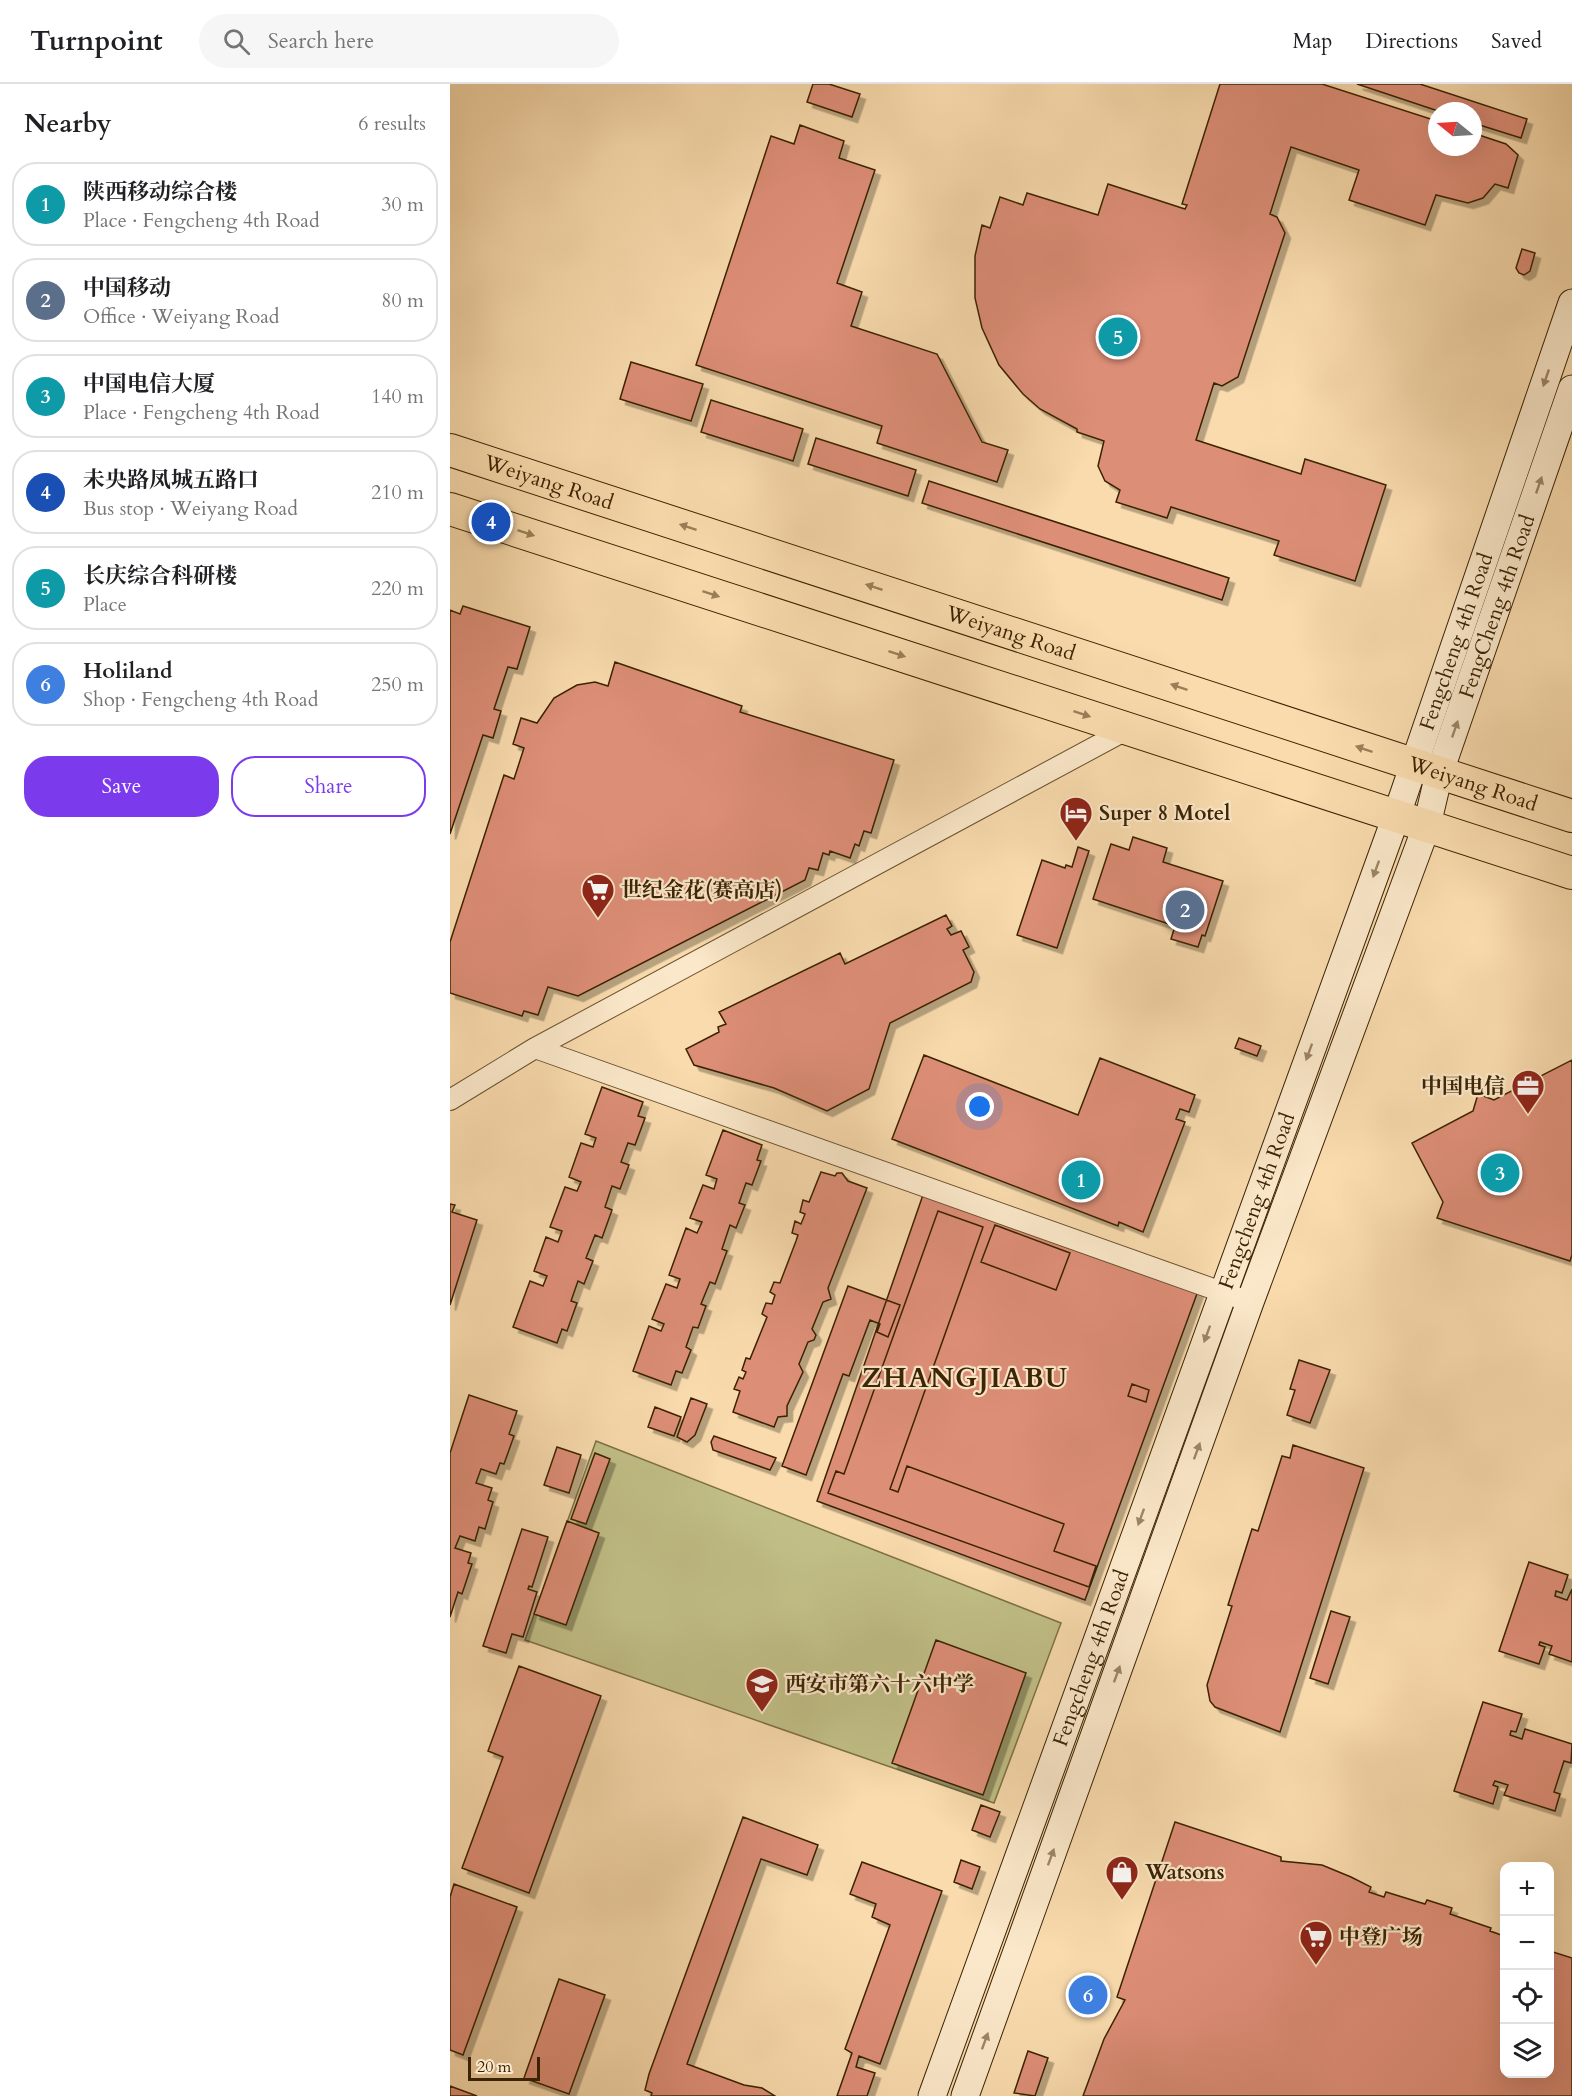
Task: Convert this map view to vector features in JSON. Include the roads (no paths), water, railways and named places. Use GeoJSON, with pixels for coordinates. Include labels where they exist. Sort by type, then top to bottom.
{"type":"FeatureCollection","features":[{"type":"Feature","properties":{"kind":"main road","name":"Weiyang Road"},"geometry":{"type":"LineString","coordinates":[[450,450],[1572,816]]}},
{"type":"Feature","properties":{"kind":"main road"},"geometry":{"type":"LineString","coordinates":[[450,509],[1397,814],[1572,873]]}},
{"type":"Feature","properties":{"kind":"street","name":"Fengcheng 4th Road"},"geometry":{"type":"LineString","coordinates":[[932,2096],[1222,1290],[1397,814],[1426,770],[1572,303]]}},
{"type":"Feature","properties":{"kind":"street","name":"FengCheng 4th Road"},"geometry":{"type":"LineString","coordinates":[[1427,825],[1426,770],[1572,389]]}},
{"type":"Feature","properties":{"kind":"street"},"geometry":{"type":"LineString","coordinates":[[450,1100],[535,1048],[1128,729]]}},
{"type":"Feature","properties":{"kind":"street","name":"Fengcheng 4th Road"},"geometry":{"type":"LineString","coordinates":[[965,2096],[1250,1302],[1427,825]]}},
{"type":"Feature","properties":{"kind":"street"},"geometry":{"type":"LineString","coordinates":[[535,1048],[1222,1290],[1250,1302]]}},
{"type":"Feature","properties":{"kind":"place","name":"长庆综合科研楼"},"geometry":{"type":"Point","coordinates":[1118,337]}},
{"type":"Feature","properties":{"kind":"place","name":"未央路凤城五路口"},"geometry":{"type":"Point","coordinates":[491,522]}},
{"type":"Feature","properties":{"kind":"place","name":"Super 8 Motel"},"geometry":{"type":"Point","coordinates":[1076,842]}},
{"type":"Feature","properties":{"kind":"place","name":"中国移动"},"geometry":{"type":"Point","coordinates":[1185,910]}},
{"type":"Feature","properties":{"kind":"place","name":"世纪金花(赛高店)"},"geometry":{"type":"Point","coordinates":[598,919]}},
{"type":"Feature","properties":{"kind":"place","name":"中国电信"},"geometry":{"type":"Point","coordinates":[1528,1115]}},
{"type":"Feature","properties":{"kind":"place","name":"中国电信大厦"},"geometry":{"type":"Point","coordinates":[1500,1173]}},
{"type":"Feature","properties":{"kind":"place","name":"陕西移动综合楼"},"geometry":{"type":"Point","coordinates":[1081,1180]}},
{"type":"Feature","properties":{"kind":"place","name":"西安市第六十六中学"},"geometry":{"type":"Point","coordinates":[762,1713]}},
{"type":"Feature","properties":{"kind":"place","name":"Watsons"},"geometry":{"type":"Point","coordinates":[1122,1901]}},
{"type":"Feature","properties":{"kind":"place","name":"中登广场"},"geometry":{"type":"Point","coordinates":[1316,1966]}},
{"type":"Feature","properties":{"kind":"place","name":"Holiland"},"geometry":{"type":"Point","coordinates":[1088,1995]}},
{"type":"Feature","properties":{"kind":"district","name":"ZHANGJIABU"},"geometry":{"type":"Point","coordinates":[965,1378]}}]}
